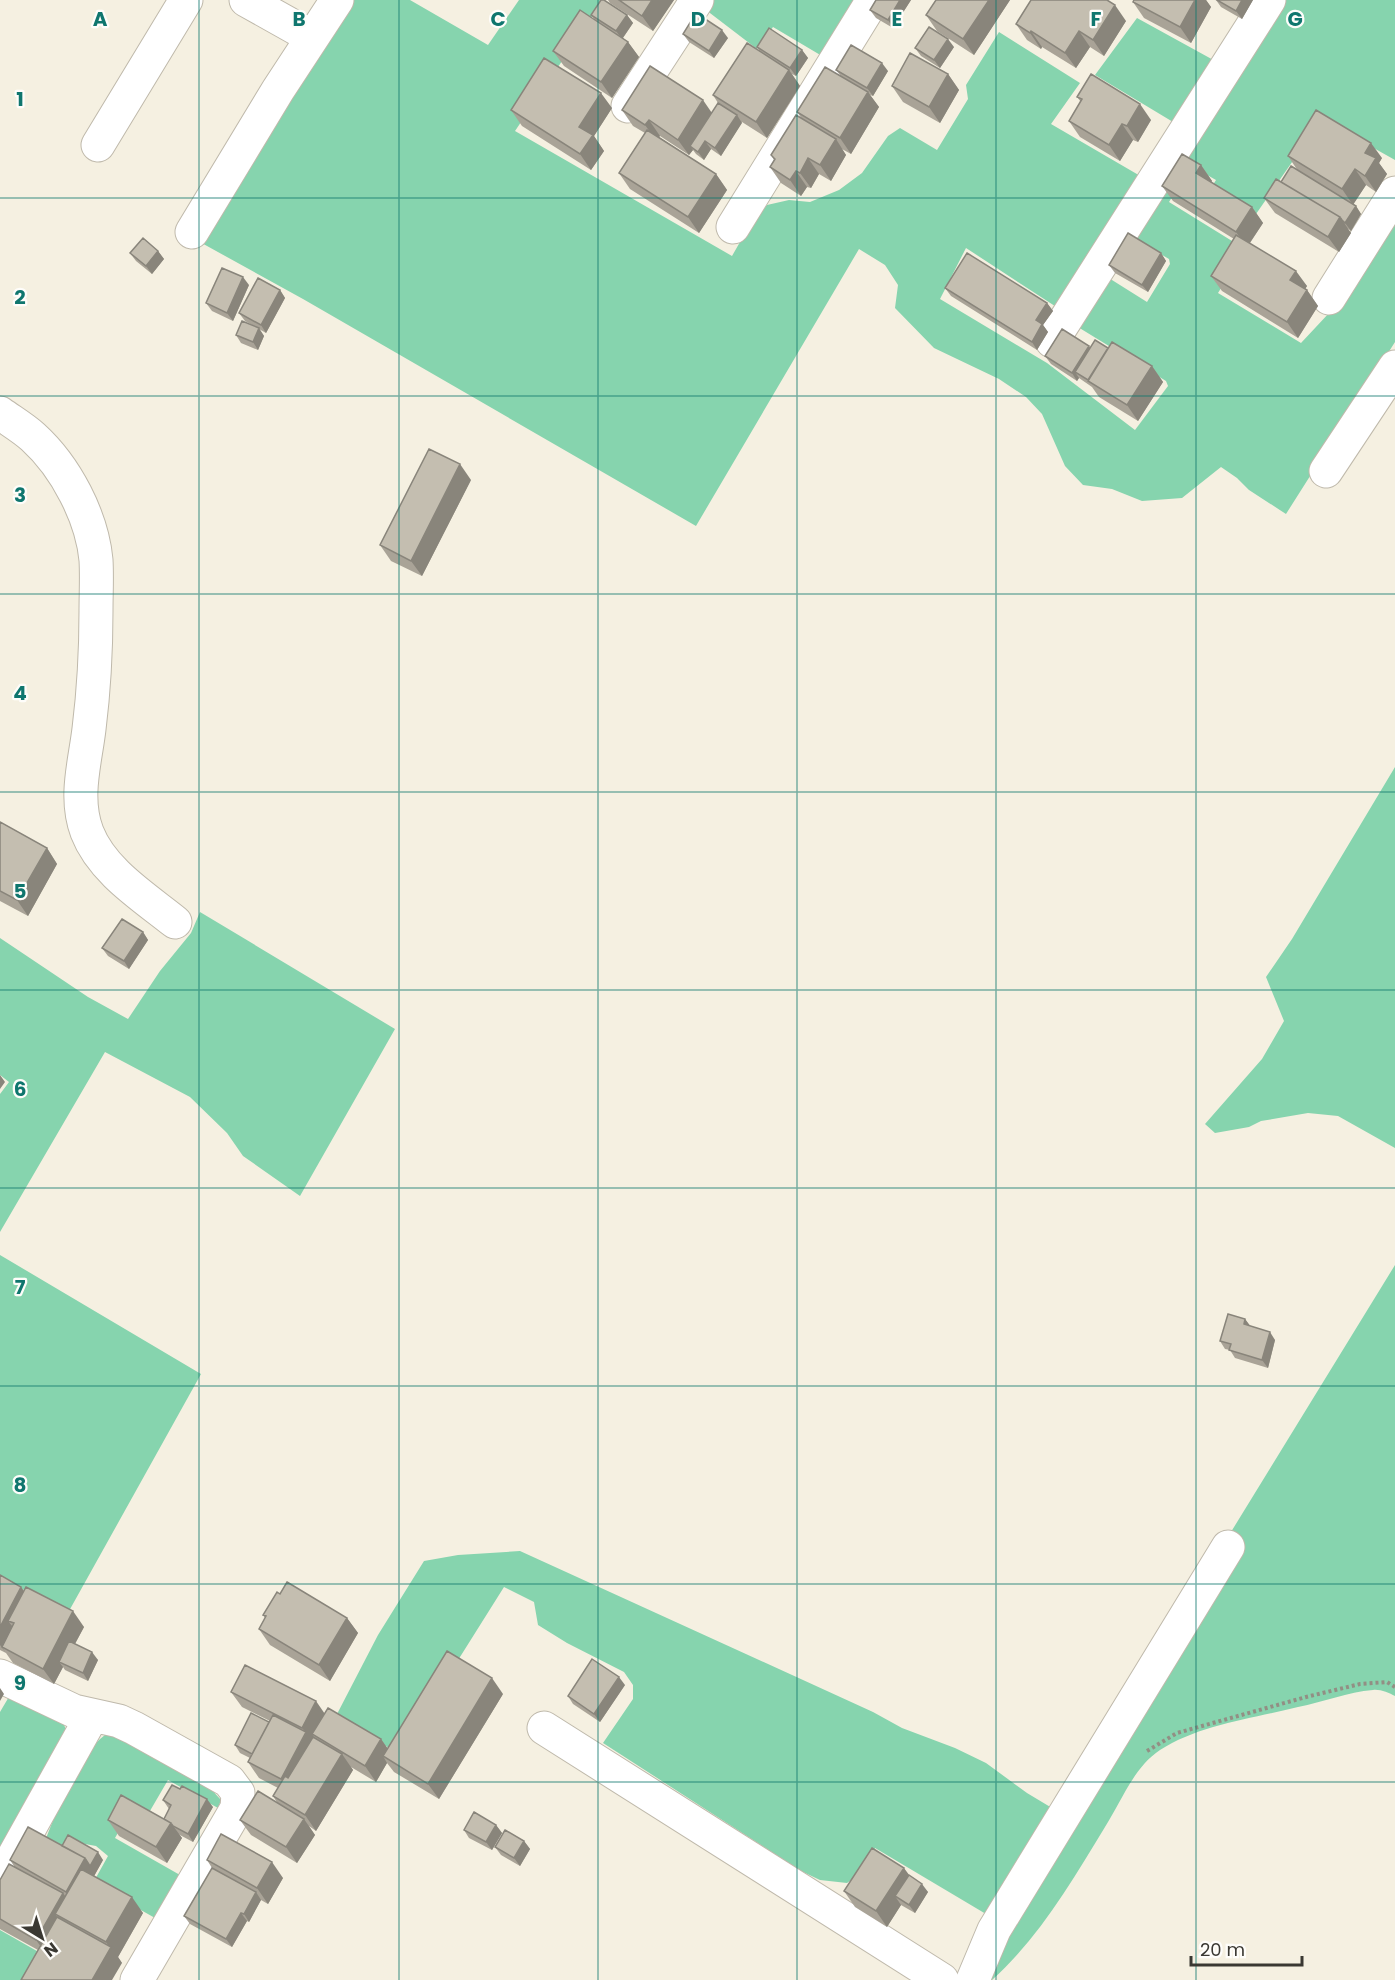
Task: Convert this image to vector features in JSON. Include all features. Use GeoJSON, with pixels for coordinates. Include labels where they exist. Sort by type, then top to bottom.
{"type":"FeatureCollection","features":[{"type":"Feature","properties":{"kind":"street"},"geometry":{"type":"LineString","coordinates":[[98,145],[186,0]]}},
{"type":"Feature","properties":{"kind":"street"},"geometry":{"type":"LineString","coordinates":[[246,0],[312,37]]}},
{"type":"Feature","properties":{"kind":"street"},"geometry":{"type":"LineString","coordinates":[[192,232],[337,0]]}},
{"type":"Feature","properties":{"kind":"street"},"geometry":{"type":"LineString","coordinates":[[625,111],[697,0]]}},
{"type":"Feature","properties":{"kind":"street"},"geometry":{"type":"LineString","coordinates":[[733,227],[873,0]]}},
{"type":"Feature","properties":{"kind":"street"},"geometry":{"type":"LineString","coordinates":[[1052,341],[1269,0]]}},
{"type":"Feature","properties":{"kind":"street"},"geometry":{"type":"LineString","coordinates":[[1329,298],[1395,193]]}},
{"type":"Feature","properties":{"kind":"street"},"geometry":{"type":"LineString","coordinates":[[1326,471],[1395,367]]}},
{"type":"Feature","properties":{"kind":"street"},"geometry":{"type":"LineString","coordinates":[[0,413],[33,438],[51,458],[81,503],[93,540],[96,561],[96,665],[80,788],[81,807],[87,833],[94,848],[114,870],[175,922]]}},
{"type":"Feature","properties":{"kind":"street"},"geometry":{"type":"LineString","coordinates":[[973,1980],[994,1930],[1228,1547]]}},
{"type":"Feature","properties":{"kind":"street"},"geometry":{"type":"LineString","coordinates":[[0,1676],[59,1705],[93,1716],[119,1721],[134,1728],[229,1781],[238,1793],[237,1808],[137,1980]]}},
{"type":"Feature","properties":{"kind":"street"},"geometry":{"type":"LineString","coordinates":[[0,1881],[93,1716]]}},
{"type":"Feature","properties":{"kind":"street"},"geometry":{"type":"LineString","coordinates":[[543,1728],[942,1980]]}},
{"type":"Feature","properties":{"kind":"path"},"geometry":{"type":"LineString","coordinates":[[1146,1752],[1177,1733],[1306,1697],[1360,1684],[1387,1682],[1395,1687]]}},
{"type":"Feature","properties":{"kind":"green space"},"geometry":{"type":"Polygon","coordinates":[[[350,0],[410,0],[488,45],[519,0],[603,0],[515,131],[732,256],[748,228],[767,205],[789,200],[810,202],[839,190],[862,173],[888,136],[900,128],[937,150],[968,99],[966,85],[999,32],[1080,83],[1051,124],[1142,177],[1061,310],[966,248],[940,299],[1047,363],[1135,430],[1168,386],[1166,381],[1073,324],[1104,275],[1147,302],[1170,264],[1169,259],[1130,236],[1281,0],[1395,0],[1395,160],[1322,119],[1256,214],[1211,188],[1216,180],[1191,166],[1169,202],[1245,249],[1218,293],[1301,343],[1330,312],[1395,208],[1395,342],[1286,514],[1249,490],[1221,467],[1182,498],[1142,501],[1112,489],[1083,485],[1065,466],[1042,414],[1026,397],[999,379],[934,348],[895,308],[898,285],[885,265],[859,249],[696,526],[303,299],[198,241],[350,0]]]}},
{"type":"Feature","properties":{"kind":"green space"},"geometry":{"type":"Polygon","coordinates":[[[713,0],[858,0],[822,56],[773,27],[757,49],[706,10],[713,0]]]}},
{"type":"Feature","properties":{"kind":"green space"},"geometry":{"type":"Polygon","coordinates":[[[1137,18],[1217,62],[1178,125],[1095,75],[1137,18]]]}},
{"type":"Feature","properties":{"kind":"green space"},"geometry":{"type":"Polygon","coordinates":[[[1395,767],[1395,1148],[1338,1116],[1308,1113],[1261,1121],[1249,1127],[1215,1133],[1205,1124],[1262,1059],[1284,1021],[1266,977],[1292,939],[1395,767]]]}},
{"type":"Feature","properties":{"kind":"green space"},"geometry":{"type":"Polygon","coordinates":[[[200,912],[395,1029],[300,1196],[243,1156],[227,1133],[190,1097],[105,1052],[0,1232],[0,1094],[9,1082],[0,1075],[0,938],[88,997],[128,1019],[160,971],[191,933],[200,912]]]}},
{"type":"Feature","properties":{"kind":"green space"},"geometry":{"type":"Polygon","coordinates":[[[0,1255],[201,1374],[69,1611],[9,1583],[0,1598],[0,1255]]]}},
{"type":"Feature","properties":{"kind":"green space"},"geometry":{"type":"Polygon","coordinates":[[[1395,1265],[1395,1696],[1376,1690],[1345,1695],[1209,1728],[1175,1741],[1160,1750],[1135,1775],[1054,1908],[1025,1946],[992,1980],[959,1980],[991,1917],[875,1848],[870,1866],[847,1883],[820,1880],[801,1871],[603,1743],[633,1699],[633,1685],[624,1672],[567,1643],[538,1625],[534,1602],[504,1587],[399,1754],[336,1716],[378,1635],[424,1561],[458,1555],[520,1551],[873,1712],[902,1728],[955,1748],[986,1763],[1027,1793],[1057,1811],[1395,1265]]]}},
{"type":"Feature","properties":{"kind":"green space"},"geometry":{"type":"Polygon","coordinates":[[[10,1695],[63,1722],[66,1730],[0,1852],[0,1712],[10,1695]]]}},
{"type":"Feature","properties":{"kind":"green space"},"geometry":{"type":"Polygon","coordinates":[[[111,1731],[210,1788],[221,1800],[218,1808],[168,1780],[147,1816],[132,1808],[115,1838],[180,1875],[155,1918],[93,1883],[108,1856],[96,1846],[70,1839],[65,1852],[45,1841],[63,1796],[80,1765],[89,1751],[111,1731]]]}},
{"type":"Feature","properties":{"kind":"green space"},"geometry":{"type":"Polygon","coordinates":[[[0,1930],[51,1959],[39,1980],[0,1980],[0,1930]]]}},
{"type":"Feature","properties":{"kind":"building"},"geometry":{"type":"Polygon","coordinates":[[[601,0],[627,15],[616,31],[591,15],[601,0]]]}},
{"type":"Feature","properties":{"kind":"building"},"geometry":{"type":"Polygon","coordinates":[[[619,0],[652,0],[642,16],[619,0]]]}},
{"type":"Feature","properties":{"kind":"building"},"geometry":{"type":"Polygon","coordinates":[[[876,0],[900,0],[888,20],[870,10],[876,0]]]}},
{"type":"Feature","properties":{"kind":"building"},"geometry":{"type":"Polygon","coordinates":[[[936,0],[989,0],[963,39],[926,15],[936,0]]]}},
{"type":"Feature","properties":{"kind":"building"},"geometry":{"type":"Polygon","coordinates":[[[1031,0],[1107,0],[1115,5],[1093,40],[1079,31],[1065,53],[1016,24],[1031,0]]]}},
{"type":"Feature","properties":{"kind":"building"},"geometry":{"type":"Polygon","coordinates":[[[1134,0],[1195,0],[1180,27],[1133,2],[1134,0]]]}},
{"type":"Feature","properties":{"kind":"building"},"geometry":{"type":"Polygon","coordinates":[[[1217,0],[1242,0],[1236,11],[1217,0]]]}},
{"type":"Feature","properties":{"kind":"building"},"geometry":{"type":"Polygon","coordinates":[[[580,10],[628,42],[601,82],[553,51],[580,10]]]}},
{"type":"Feature","properties":{"kind":"building"},"geometry":{"type":"Polygon","coordinates":[[[696,13],[722,30],[709,51],[683,34],[696,13]]]}},
{"type":"Feature","properties":{"kind":"building"},"geometry":{"type":"Polygon","coordinates":[[[929,27],[948,39],[934,60],[915,48],[929,27]]]}},
{"type":"Feature","properties":{"kind":"building"},"geometry":{"type":"Polygon","coordinates":[[[769,28],[802,50],[790,68],[757,47],[769,28]]]}},
{"type":"Feature","properties":{"kind":"building"},"geometry":{"type":"Polygon","coordinates":[[[747,43],[789,70],[756,122],[713,95],[747,43]]]}},
{"type":"Feature","properties":{"kind":"building"},"geometry":{"type":"Polygon","coordinates":[[[851,45],[882,63],[867,88],[836,70],[851,45]]]}},
{"type":"Feature","properties":{"kind":"building"},"geometry":{"type":"Polygon","coordinates":[[[910,53],[948,74],[929,107],[892,86],[910,53]]]}},
{"type":"Feature","properties":{"kind":"building"},"geometry":{"type":"Polygon","coordinates":[[[544,58],[601,93],[579,127],[593,135],[580,154],[511,110],[544,58]]]}},
{"type":"Feature","properties":{"kind":"building"},"geometry":{"type":"Polygon","coordinates":[[[650,66],[703,100],[678,140],[649,120],[645,125],[622,110],[650,66]]]}},
{"type":"Feature","properties":{"kind":"building"},"geometry":{"type":"Polygon","coordinates":[[[825,67],[868,92],[840,138],[797,112],[825,67]]]}},
{"type":"Feature","properties":{"kind":"building"},"geometry":{"type":"Polygon","coordinates":[[[1091,74],[1140,104],[1127,126],[1122,124],[1109,145],[1069,121],[1082,99],[1077,97],[1091,74]]]}},
{"type":"Feature","properties":{"kind":"building"},"geometry":{"type":"Polygon","coordinates":[[[718,103],[737,115],[715,148],[705,141],[698,152],[690,146],[718,103]]]}},
{"type":"Feature","properties":{"kind":"building"},"geometry":{"type":"Polygon","coordinates":[[[1316,110],[1371,143],[1365,153],[1376,158],[1365,176],[1355,169],[1342,189],[1288,156],[1316,110]]]}},
{"type":"Feature","properties":{"kind":"building"},"geometry":{"type":"Polygon","coordinates":[[[796,115],[836,139],[820,165],[808,158],[800,173],[796,171],[790,180],[770,167],[775,159],[771,155],[796,115]]]}},
{"type":"Feature","properties":{"kind":"building"},"geometry":{"type":"Polygon","coordinates":[[[647,130],[716,174],[688,217],[619,173],[647,130]]]}},
{"type":"Feature","properties":{"kind":"building"},"geometry":{"type":"Polygon","coordinates":[[[1182,154],[1201,165],[1196,173],[1252,207],[1236,232],[1162,186],[1182,154]]]}},
{"type":"Feature","properties":{"kind":"building"},"geometry":{"type":"Polygon","coordinates":[[[1291,166],[1356,206],[1345,223],[1340,217],[1281,182],[1291,166]]]}},
{"type":"Feature","properties":{"kind":"building"},"geometry":{"type":"Polygon","coordinates":[[[1276,179],[1340,217],[1328,237],[1264,198],[1276,179]]]}},
{"type":"Feature","properties":{"kind":"building"},"geometry":{"type":"Polygon","coordinates":[[[1128,233],[1161,253],[1142,285],[1109,265],[1128,233]]]}},
{"type":"Feature","properties":{"kind":"building"},"geometry":{"type":"Polygon","coordinates":[[[1236,235],[1296,271],[1290,280],[1307,290],[1287,322],[1211,276],[1236,235]]]}},
{"type":"Feature","properties":{"kind":"building"},"geometry":{"type":"Polygon","coordinates":[[[143,238],[158,251],[146,266],[130,253],[143,238]]]}},
{"type":"Feature","properties":{"kind":"building"},"geometry":{"type":"Polygon","coordinates":[[[967,253],[1047,303],[1036,320],[1042,324],[1032,342],[945,288],[967,253]]]}},
{"type":"Feature","properties":{"kind":"building"},"geometry":{"type":"Polygon","coordinates":[[[222,268],[243,277],[227,313],[206,303],[222,268]]]}},
{"type":"Feature","properties":{"kind":"building"},"geometry":{"type":"Polygon","coordinates":[[[258,278],[280,290],[261,325],[239,313],[258,278]]]}},
{"type":"Feature","properties":{"kind":"building"},"geometry":{"type":"Polygon","coordinates":[[[242,321],[259,328],[253,342],[236,335],[242,321]]]}},
{"type":"Feature","properties":{"kind":"building"},"geometry":{"type":"Polygon","coordinates":[[[1062,329],[1089,346],[1072,373],[1045,356],[1062,329]]]}},
{"type":"Feature","properties":{"kind":"building"},"geometry":{"type":"Polygon","coordinates":[[[1095,340],[1108,348],[1088,380],[1075,372],[1095,340]]]}},
{"type":"Feature","properties":{"kind":"building"},"geometry":{"type":"Polygon","coordinates":[[[1112,342],[1152,366],[1127,405],[1088,381],[1112,342]]]}},
{"type":"Feature","properties":{"kind":"building"},"geometry":{"type":"Polygon","coordinates":[[[429,449],[460,464],[411,561],[380,545],[429,449]]]}},
{"type":"Feature","properties":{"kind":"building"},"geometry":{"type":"Polygon","coordinates":[[[0,822],[47,848],[17,900],[0,891],[0,822]]]}},
{"type":"Feature","properties":{"kind":"building"},"geometry":{"type":"Polygon","coordinates":[[[122,919],[143,932],[124,961],[102,948],[122,919]]]}},
{"type":"Feature","properties":{"kind":"building"},"geometry":{"type":"Polygon","coordinates":[[[1228,1314],[1245,1319],[1244,1324],[1270,1332],[1262,1360],[1229,1350],[1231,1344],[1220,1341],[1228,1314]]]}},
{"type":"Feature","properties":{"kind":"building"},"geometry":{"type":"Polygon","coordinates":[[[0,1575],[21,1587],[0,1627],[0,1575]]]}},
{"type":"Feature","properties":{"kind":"building"},"geometry":{"type":"Polygon","coordinates":[[[287,1582],[347,1618],[319,1665],[259,1629],[266,1616],[263,1615],[277,1592],[280,1594],[287,1582]]]}},
{"type":"Feature","properties":{"kind":"building"},"geometry":{"type":"Polygon","coordinates":[[[26,1587],[73,1611],[43,1669],[2,1647],[14,1623],[8,1621],[26,1587]]]}},
{"type":"Feature","properties":{"kind":"building"},"geometry":{"type":"Polygon","coordinates":[[[69,1641],[92,1652],[83,1673],[59,1662],[69,1641]]]}},
{"type":"Feature","properties":{"kind":"building"},"geometry":{"type":"Polygon","coordinates":[[[447,1651],[492,1678],[428,1784],[383,1756],[447,1651]]]}},
{"type":"Feature","properties":{"kind":"building"},"geometry":{"type":"Polygon","coordinates":[[[592,1659],[619,1677],[594,1714],[568,1696],[592,1659]]]}},
{"type":"Feature","properties":{"kind":"building"},"geometry":{"type":"Polygon","coordinates":[[[245,1665],[316,1701],[302,1728],[231,1692],[245,1665]]]}},
{"type":"Feature","properties":{"kind":"building"},"geometry":{"type":"Polygon","coordinates":[[[328,1708],[381,1739],[365,1766],[312,1734],[328,1708]]]}},
{"type":"Feature","properties":{"kind":"building"},"geometry":{"type":"Polygon","coordinates":[[[251,1713],[269,1722],[252,1754],[235,1745],[251,1713]]]}},
{"type":"Feature","properties":{"kind":"building"},"geometry":{"type":"Polygon","coordinates":[[[273,1715],[306,1732],[281,1779],[248,1762],[273,1715]]]}},
{"type":"Feature","properties":{"kind":"building"},"geometry":{"type":"Polygon","coordinates":[[[313,1737],[342,1754],[305,1815],[273,1796],[285,1776],[288,1778],[313,1737]]]}},
{"type":"Feature","properties":{"kind":"building"},"geometry":{"type":"Polygon","coordinates":[[[172,1785],[180,1789],[182,1786],[207,1799],[188,1834],[164,1819],[171,1805],[163,1800],[172,1785]]]}},
{"type":"Feature","properties":{"kind":"building"},"geometry":{"type":"Polygon","coordinates":[[[258,1791],[304,1819],[286,1847],[240,1820],[258,1791]]]}},
{"type":"Feature","properties":{"kind":"building"},"geometry":{"type":"Polygon","coordinates":[[[121,1795],[171,1823],[156,1847],[108,1820],[121,1795]]]}},
{"type":"Feature","properties":{"kind":"building"},"geometry":{"type":"Polygon","coordinates":[[[474,1812],[496,1825],[486,1842],[464,1830],[474,1812]]]}},
{"type":"Feature","properties":{"kind":"building"},"geometry":{"type":"Polygon","coordinates":[[[28,1827],[85,1858],[66,1892],[10,1860],[28,1827]]]}},
{"type":"Feature","properties":{"kind":"building"},"geometry":{"type":"Polygon","coordinates":[[[505,1830],[524,1841],[514,1858],[495,1847],[505,1830]]]}},
{"type":"Feature","properties":{"kind":"building"},"geometry":{"type":"Polygon","coordinates":[[[221,1834],[272,1862],[257,1888],[207,1860],[221,1834]]]}},
{"type":"Feature","properties":{"kind":"building"},"geometry":{"type":"Polygon","coordinates":[[[68,1835],[98,1852],[90,1866],[85,1858],[62,1846],[68,1835]]]}},
{"type":"Feature","properties":{"kind":"building"},"geometry":{"type":"Polygon","coordinates":[[[872,1848],[904,1868],[876,1911],[844,1891],[872,1848]]]}},
{"type":"Feature","properties":{"kind":"building"},"geometry":{"type":"Polygon","coordinates":[[[9,1864],[63,1893],[36,1940],[0,1919],[0,1880],[9,1864]]]}},
{"type":"Feature","properties":{"kind":"building"},"geometry":{"type":"Polygon","coordinates":[[[212,1868],[256,1892],[226,1939],[184,1916],[212,1868]]]}},
{"type":"Feature","properties":{"kind":"building"},"geometry":{"type":"Polygon","coordinates":[[[81,1869],[132,1897],[106,1942],[55,1914],[81,1869]]]}},
{"type":"Feature","properties":{"kind":"building"},"geometry":{"type":"Polygon","coordinates":[[[909,1875],[922,1884],[909,1905],[895,1896],[909,1875]]]}},
{"type":"Feature","properties":{"kind":"building"},"geometry":{"type":"Polygon","coordinates":[[[57,1917],[111,1947],[92,1980],[21,1980],[57,1917]]]}}]}
